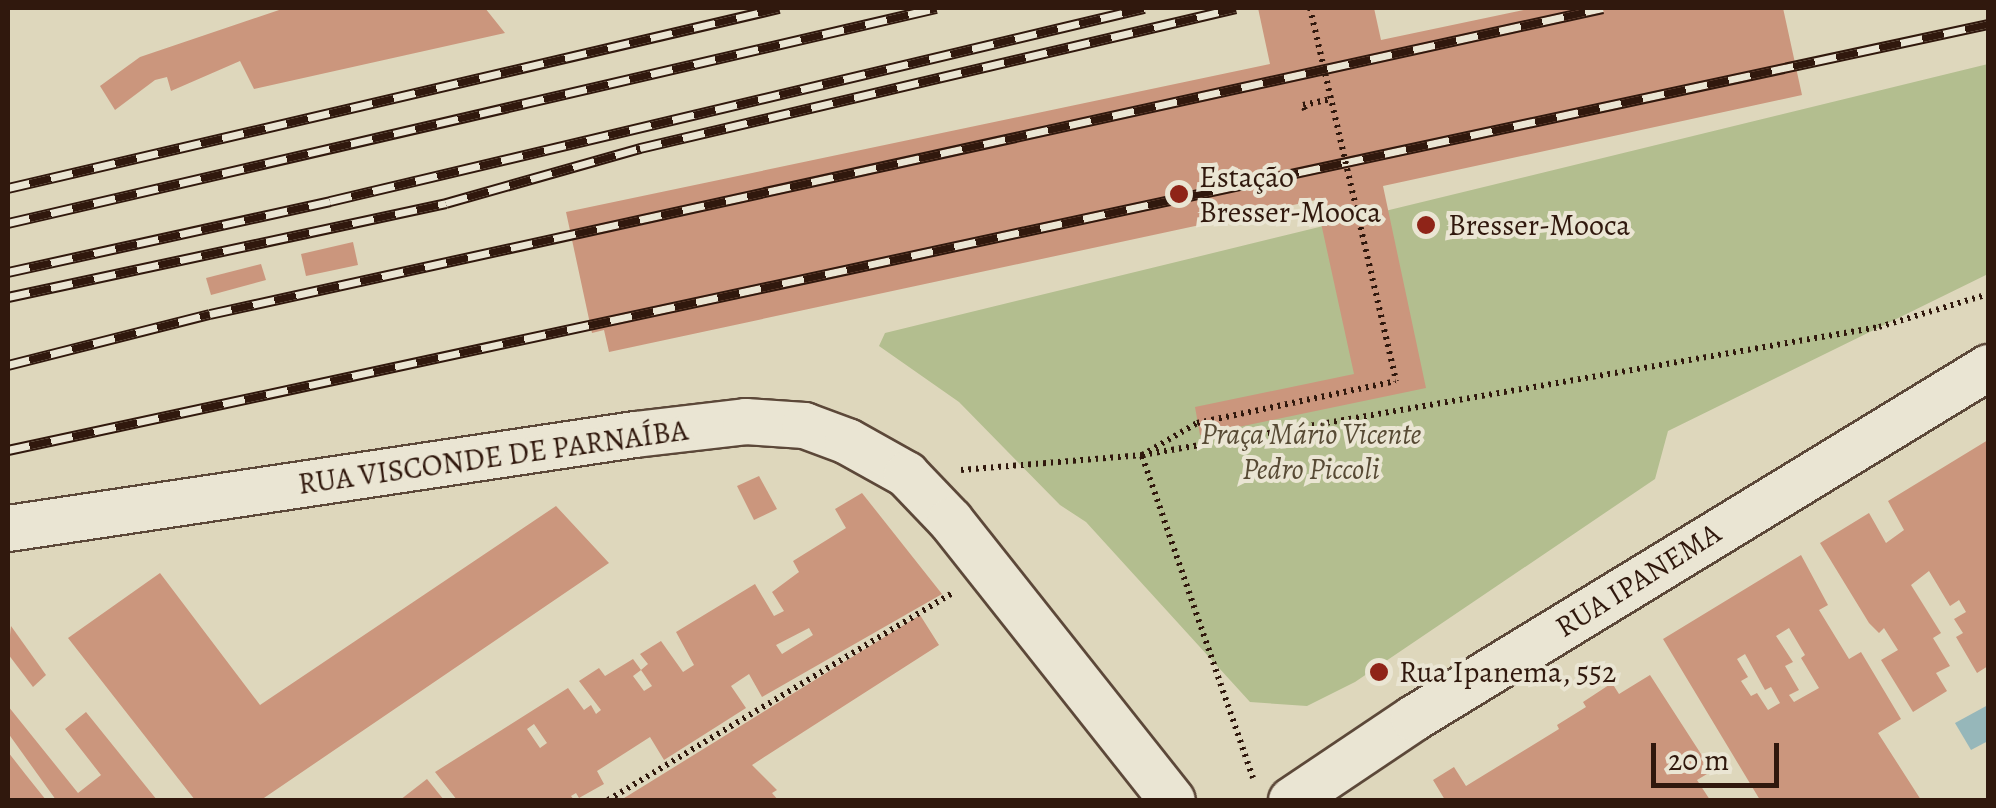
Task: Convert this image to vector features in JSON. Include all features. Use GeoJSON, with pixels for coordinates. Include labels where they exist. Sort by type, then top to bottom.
{"type":"FeatureCollection","features":[{"type":"Feature","properties":{"kind":"street","name":"RUA IPANEMA"},"geometry":{"type":"LineString","coordinates":[[1273,791],[1413,718],[1988,367]]}},
{"type":"Feature","properties":{"kind":"street","name":"RUA VISCONDE DE PARNAÍBA"},"geometry":{"type":"LineString","coordinates":[[8,528],[744,421],[804,425],[847,440],[906,474],[950,520],[1172,800]]}},
{"type":"Feature","properties":{"kind":"path"},"geometry":{"type":"LineString","coordinates":[[1142,456],[1197,423],[1396,381],[1310,8]]}},
{"type":"Feature","properties":{"kind":"path"},"geometry":{"type":"LineString","coordinates":[[1305,110],[1303,105],[1332,99]]}},
{"type":"Feature","properties":{"kind":"path"},"geometry":{"type":"LineString","coordinates":[[906,474],[1142,456],[1878,327],[1988,294]]}},
{"type":"Feature","properties":{"kind":"path"},"geometry":{"type":"LineString","coordinates":[[1142,456],[1273,791]]}},
{"type":"Feature","properties":{"kind":"path"},"geometry":{"type":"LineString","coordinates":[[608,800],[990,570]]}},
{"type":"Feature","properties":{"kind":"green space","name":"Praça Mário Vicente Pedro Piccoli"},"geometry":{"type":"Polygon","coordinates":[[[1988,64],[1988,274],[1668,431],[1655,479],[1355,682],[1307,706],[1250,702],[1086,522],[1060,505],[959,402],[879,346],[885,333],[1988,64]]]}},
{"type":"Feature","properties":{"kind":"water"},"geometry":{"type":"Polygon","coordinates":[[[1988,705],[1988,741],[1971,750],[1955,723],[1988,705]]]}},
{"type":"Feature","properties":{"kind":"building"},"geometry":{"type":"Polygon","coordinates":[[[285,8],[485,8],[505,33],[254,89],[240,61],[171,91],[167,77],[155,80],[115,110],[100,86],[140,57],[285,8]]]}},
{"type":"Feature","properties":{"kind":"building"},"geometry":{"type":"Polygon","coordinates":[[[1258,8],[1374,8],[1381,40],[1533,8],[1783,8],[1802,95],[1383,186],[1426,388],[1200,435],[1195,407],[1354,374],[1316,200],[609,352],[604,330],[592,333],[566,212],[1270,64],[1258,8]]]}},
{"type":"Feature","properties":{"kind":"building"},"geometry":{"type":"Polygon","coordinates":[[[353,242],[358,265],[306,276],[301,254],[353,242]]]}},
{"type":"Feature","properties":{"kind":"building"},"geometry":{"type":"Polygon","coordinates":[[[261,264],[266,280],[211,295],[206,278],[261,264]]]}},
{"type":"Feature","properties":{"kind":"building"},"geometry":{"type":"Polygon","coordinates":[[[1988,440],[1988,666],[1977,673],[1956,637],[1963,633],[1954,619],[1966,612],[1959,600],[1950,606],[1929,571],[1911,585],[1941,633],[1933,638],[1950,666],[1936,673],[1947,691],[1913,712],[1881,660],[1898,650],[1884,628],[1879,633],[1869,623],[1820,543],[1869,513],[1886,543],[1904,530],[1888,501],[1988,440]]]}},
{"type":"Feature","properties":{"kind":"building"},"geometry":{"type":"Polygon","coordinates":[[[759,476],[777,509],[754,520],[737,486],[759,476]]]}},
{"type":"Feature","properties":{"kind":"building"},"geometry":{"type":"Polygon","coordinates":[[[862,493],[942,594],[762,697],[749,674],[731,686],[746,708],[664,760],[650,737],[597,771],[604,784],[579,798],[576,793],[571,796],[574,800],[457,800],[435,772],[568,688],[584,710],[591,705],[596,714],[601,710],[579,681],[599,668],[605,676],[633,659],[641,670],[648,664],[640,654],[661,641],[683,672],[694,665],[676,632],[755,584],[774,616],[784,611],[772,592],[799,572],[793,561],[846,528],[835,509],[862,493]],[[809,628],[776,645],[782,654],[813,635],[809,628]],[[641,670],[633,676],[644,691],[652,686],[641,670]],[[534,724],[527,729],[540,748],[547,743],[534,724]]]}},
{"type":"Feature","properties":{"kind":"building"},"geometry":{"type":"Polygon","coordinates":[[[556,506],[609,563],[261,800],[195,800],[68,638],[160,573],[260,705],[556,506]]]}},
{"type":"Feature","properties":{"kind":"building"},"geometry":{"type":"Polygon","coordinates":[[[1801,555],[1828,605],[1819,610],[1849,659],[1861,652],[1901,719],[1878,733],[1921,800],[1760,800],[1663,639],[1801,555]],[[1789,628],[1776,636],[1793,662],[1785,666],[1799,690],[1789,695],[1794,702],[1819,688],[1789,628]],[[1745,654],[1737,659],[1748,677],[1741,681],[1751,696],[1757,693],[1768,710],[1780,703],[1771,687],[1765,690],[1745,654]]]}},
{"type":"Feature","properties":{"kind":"building"},"geometry":{"type":"Polygon","coordinates":[[[920,615],[939,645],[752,765],[777,790],[772,793],[778,800],[621,800],[920,615]]]}},
{"type":"Feature","properties":{"kind":"building"},"geometry":{"type":"Polygon","coordinates":[[[11,626],[46,675],[33,687],[8,654],[11,626]]]}},
{"type":"Feature","properties":{"kind":"building"},"geometry":{"type":"Polygon","coordinates":[[[1650,675],[1712,771],[1697,780],[1710,800],[1445,800],[1433,780],[1454,767],[1466,786],[1559,729],[1557,725],[1586,707],[1583,702],[1612,683],[1619,694],[1650,675]]]}},
{"type":"Feature","properties":{"kind":"building"},"geometry":{"type":"Polygon","coordinates":[[[8,706],[78,793],[101,775],[65,729],[86,712],[157,800],[56,800],[8,733],[8,706]]]}},
{"type":"Feature","properties":{"kind":"building"},"geometry":{"type":"Polygon","coordinates":[[[8,752],[26,775],[46,800],[8,800],[8,752]]]}},
{"type":"Feature","properties":{"kind":"building"},"geometry":{"type":"Polygon","coordinates":[[[427,779],[444,800],[400,800],[427,779]]]}},
{"type":"Feature","properties":{"kind":"railway"},"geometry":{"type":"LineString","coordinates":[[8,188],[779,8]]}},
{"type":"Feature","properties":{"kind":"railway"},"geometry":{"type":"LineString","coordinates":[[8,223],[936,8]]}},
{"type":"Feature","properties":{"kind":"railway"},"geometry":{"type":"LineString","coordinates":[[8,272],[330,201],[1144,8]]}},
{"type":"Feature","properties":{"kind":"railway"},"geometry":{"type":"LineString","coordinates":[[8,297],[446,203],[640,148],[1236,8]]}},
{"type":"Feature","properties":{"kind":"railway"},"geometry":{"type":"LineString","coordinates":[[8,365],[210,314],[1603,8]]}},
{"type":"Feature","properties":{"kind":"railway"},"geometry":{"type":"LineString","coordinates":[[8,450],[1988,24]]}},
{"type":"Feature","properties":{"kind":"place","name":"Estação Bresser-Mooca"},"geometry":{"type":"Point","coordinates":[1179,194]}},
{"type":"Feature","properties":{"kind":"place","name":"Bresser-Mooca"},"geometry":{"type":"Point","coordinates":[1426,225]}},
{"type":"Feature","properties":{"kind":"place","name":"Rua Ipanema, 552"},"geometry":{"type":"Point","coordinates":[1379,672]}}]}
